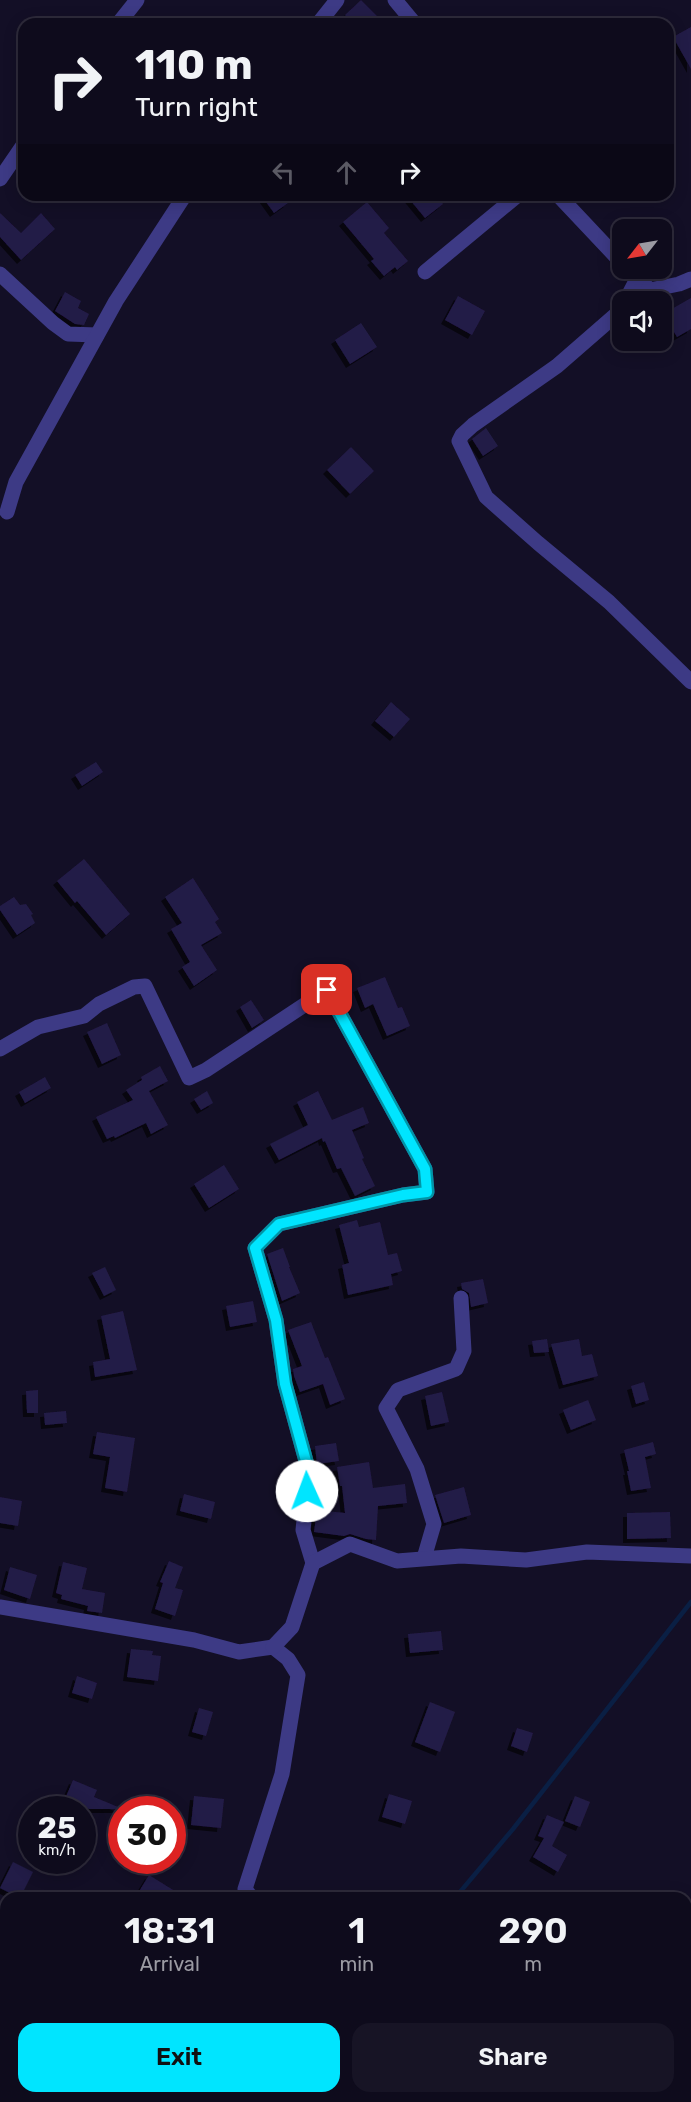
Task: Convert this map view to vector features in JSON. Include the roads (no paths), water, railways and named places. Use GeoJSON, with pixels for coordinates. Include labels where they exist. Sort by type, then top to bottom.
{"type":"FeatureCollection","features":[{"type":"Feature","properties":{"kind":"street"},"geometry":{"type":"LineString","coordinates":[[123,18],[137,0]]}},
{"type":"Feature","properties":{"kind":"street"},"geometry":{"type":"LineString","coordinates":[[323,18],[337,0]]}},
{"type":"Feature","properties":{"kind":"street"},"geometry":{"type":"LineString","coordinates":[[395,0],[410,18]]}},
{"type":"Feature","properties":{"kind":"street"},"geometry":{"type":"LineString","coordinates":[[0,179],[18,153]]}},
{"type":"Feature","properties":{"kind":"street"},"geometry":{"type":"LineString","coordinates":[[7,512],[16,482],[116,301],[181,201]]}},
{"type":"Feature","properties":{"kind":"street"},"geometry":{"type":"LineString","coordinates":[[425,272],[511,201]]}},
{"type":"Feature","properties":{"kind":"street"},"geometry":{"type":"LineString","coordinates":[[564,201],[612,252]]}},
{"type":"Feature","properties":{"kind":"street"},"geometry":{"type":"LineString","coordinates":[[0,274],[68,334],[97,335]]}},
{"type":"Feature","properties":{"kind":"street"},"geometry":{"type":"LineString","coordinates":[[638,279],[650,290],[679,285],[691,279]]}},
{"type":"Feature","properties":{"kind":"street"},"geometry":{"type":"LineString","coordinates":[[612,318],[557,366],[473,426],[462,435],[459,441],[486,497],[537,543],[609,602],[691,682]]}},
{"type":"Feature","properties":{"kind":"street"},"geometry":{"type":"LineString","coordinates":[[0,1049],[38,1027],[84,1016],[99,1004],[134,987],[145,986],[189,1078],[206,1070],[327,990],[425,1169],[427,1192],[403,1195],[279,1224],[255,1248],[276,1320],[285,1384],[309,1472],[303,1530],[313,1563],[292,1627],[273,1647],[238,1652],[194,1640],[0,1607]]}},
{"type":"Feature","properties":{"kind":"street"},"geometry":{"type":"LineString","coordinates":[[424,1558],[434,1524],[417,1469],[386,1408],[398,1390],[456,1369],[464,1351],[460,1298]]}},
{"type":"Feature","properties":{"kind":"street"},"geometry":{"type":"LineString","coordinates":[[313,1563],[350,1545],[397,1561],[460,1556],[526,1560],[587,1552],[691,1556]]}},
{"type":"Feature","properties":{"kind":"street"},"geometry":{"type":"LineString","coordinates":[[247,1892],[245,1889],[282,1774],[298,1675],[288,1659],[273,1647]]}},
{"type":"Feature","properties":{"kind":"waterway"},"geometry":{"type":"LineString","coordinates":[[460,1892],[513,1829],[691,1602]]}}]}
